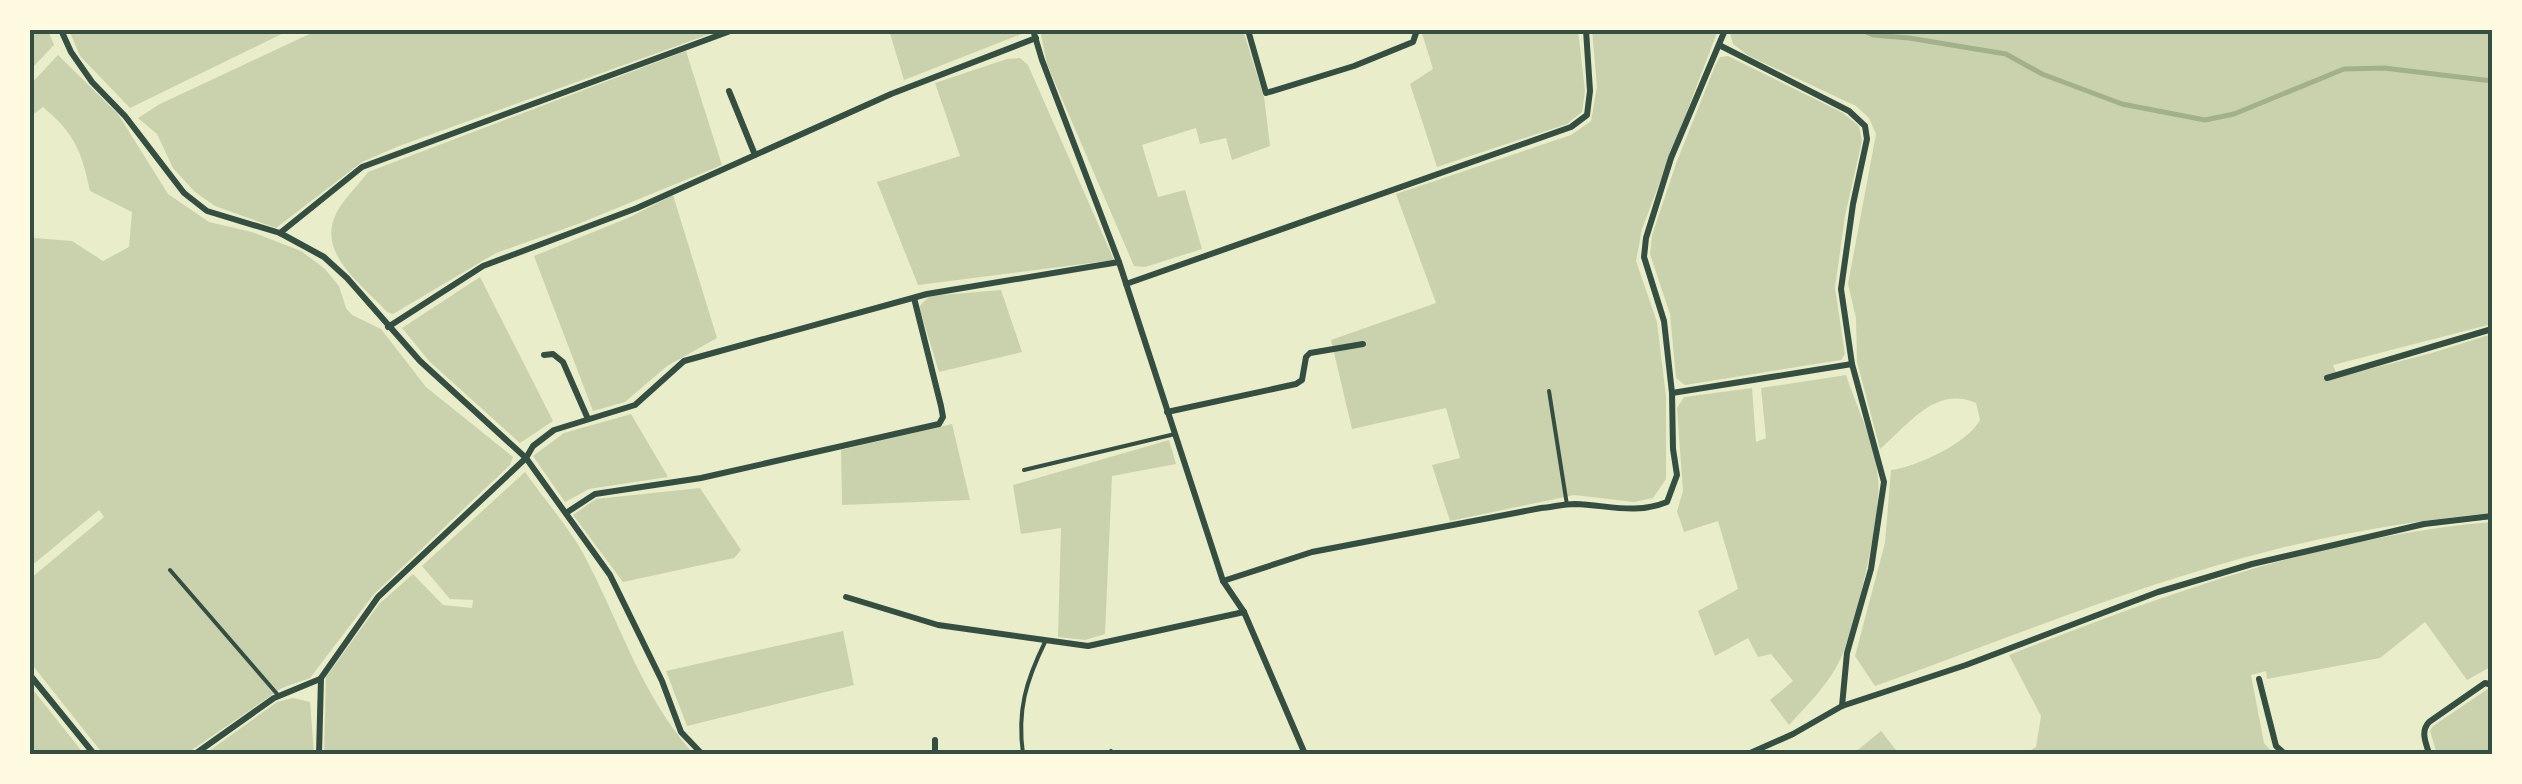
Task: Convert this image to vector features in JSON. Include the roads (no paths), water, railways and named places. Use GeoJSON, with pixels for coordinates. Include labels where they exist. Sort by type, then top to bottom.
{"type":"FeatureCollection","features":[{"type":"Feature","properties":{"kind":"street"},"geometry":{"type":"LineString","coordinates":[[61,30],[81,67],[125,116],[184,193],[207,211],[280,233],[324,257],[420,361],[526,458],[610,575],[662,681],[681,732],[702,754]]}},
{"type":"Feature","properties":{"kind":"street"},"geometry":{"type":"LineString","coordinates":[[280,233],[362,167],[734,30]]}},
{"type":"Feature","properties":{"kind":"street"},"geometry":{"type":"LineString","coordinates":[[1248,30],[1266,93],[1354,66],[1413,42],[1417,30]]}},
{"type":"Feature","properties":{"kind":"street"},"geometry":{"type":"LineString","coordinates":[[1126,284],[1571,127],[1587,115],[1590,91],[1586,30]]}},
{"type":"Feature","properties":{"kind":"street"},"geometry":{"type":"LineString","coordinates":[[1223,581],[1312,552],[1568,505],[1620,510],[1652,508],[1667,502],[1677,475],[1672,393],[1664,321],[1644,258],[1646,238],[1672,158],[1724,30]]}},
{"type":"Feature","properties":{"kind":"street"},"geometry":{"type":"LineString","coordinates":[[388,327],[483,266],[637,208],[1035,34],[1119,262],[1223,581],[1244,612],[1306,754]]}},
{"type":"Feature","properties":{"kind":"street"},"geometry":{"type":"LineString","coordinates":[[1720,46],[1849,111],[1865,126],[1867,139],[1853,204],[1842,290],[1852,364],[1884,482],[1872,569],[1847,653],[1842,706]]}},
{"type":"Feature","properties":{"kind":"street"},"geometry":{"type":"LineString","coordinates":[[729,92],[755,155]]}},
{"type":"Feature","properties":{"kind":"street"},"geometry":{"type":"LineString","coordinates":[[195,754],[279,696],[321,678],[378,598],[554,430],[635,405],[684,361],[914,298],[1119,262]]}},
{"type":"Feature","properties":{"kind":"street"},"geometry":{"type":"LineString","coordinates":[[566,514],[595,494],[700,478],[939,424],[944,417],[914,298]]}},
{"type":"Feature","properties":{"kind":"street"},"geometry":{"type":"LineString","coordinates":[[2327,378],[2492,328]]}},
{"type":"Feature","properties":{"kind":"street"},"geometry":{"type":"LineString","coordinates":[[1167,412],[1296,384],[1302,380],[1310,353],[1363,344]]}},
{"type":"Feature","properties":{"kind":"street"},"geometry":{"type":"LineString","coordinates":[[544,355],[553,354],[563,362],[588,419]]}},
{"type":"Feature","properties":{"kind":"street"},"geometry":{"type":"LineString","coordinates":[[1672,393],[1852,364]]}},
{"type":"Feature","properties":{"kind":"street"},"geometry":{"type":"LineString","coordinates":[[1748,754],[1842,706],[1966,666],[2158,592],[2424,524],[2492,516]]}},
{"type":"Feature","properties":{"kind":"street"},"geometry":{"type":"LineString","coordinates":[[846,597],[938,624],[1088,646],[1244,612]]}},
{"type":"Feature","properties":{"kind":"street"},"geometry":{"type":"LineString","coordinates":[[30,675],[94,754]]}},
{"type":"Feature","properties":{"kind":"street"},"geometry":{"type":"LineString","coordinates":[[319,754],[321,678]]}},
{"type":"Feature","properties":{"kind":"street"},"geometry":{"type":"LineString","coordinates":[[2259,679],[2276,746],[2285,754]]}},
{"type":"Feature","properties":{"kind":"street"},"geometry":{"type":"LineString","coordinates":[[2429,754],[2424,728],[2489,684]]}},
{"type":"Feature","properties":{"kind":"street"},"geometry":{"type":"LineString","coordinates":[[935,740],[936,754]]}},
{"type":"Feature","properties":{"kind":"lane"},"geometry":{"type":"LineString","coordinates":[[1549,391],[1568,505]]}},
{"type":"Feature","properties":{"kind":"lane"},"geometry":{"type":"LineString","coordinates":[[1024,470],[1175,434]]}},
{"type":"Feature","properties":{"kind":"lane"},"geometry":{"type":"LineString","coordinates":[[170,570],[279,696]]}},
{"type":"Feature","properties":{"kind":"lane"},"geometry":{"type":"LineString","coordinates":[[1023,754],[1019,729],[1026,680],[1044,642]]}},
{"type":"Feature","properties":{"kind":"waterway"},"geometry":{"type":"LineString","coordinates":[[1862,30],[1873,35],[2006,54],[2042,74],[2122,104],[2205,120],[2234,114],[2344,69],[2384,68],[2492,81]]}}]}
